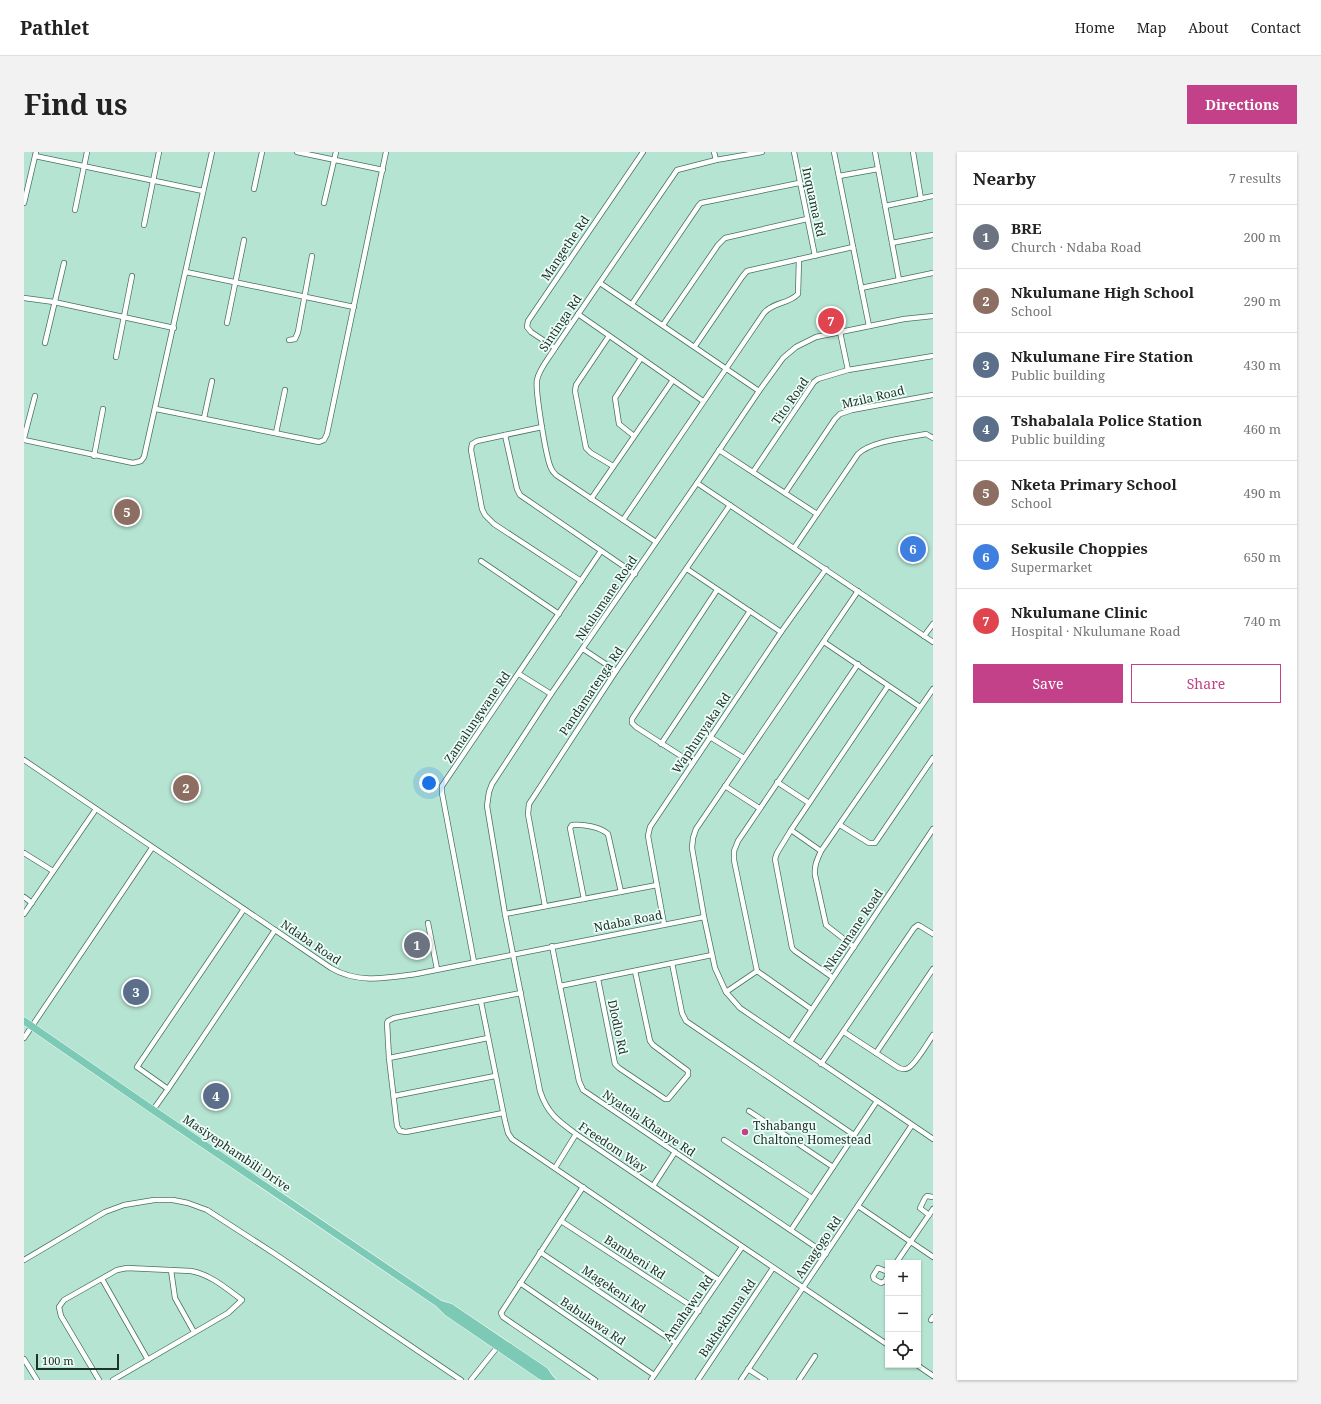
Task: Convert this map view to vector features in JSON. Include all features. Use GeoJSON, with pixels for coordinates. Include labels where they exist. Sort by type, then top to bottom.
{"type":"FeatureCollection","features":[{"type":"Feature","properties":{"kind":"main road","name":"Masiyephambili Drive"},"geometry":{"type":"LineString","coordinates":[[24,1021],[438,1303],[450,1307],[500,1344],[545,1371],[552,1380]]}},
{"type":"Feature","properties":{"kind":"street"},"geometry":{"type":"LineString","coordinates":[[75,210],[87,152]]}},
{"type":"Feature","properties":{"kind":"street"},"geometry":{"type":"LineString","coordinates":[[144,225],[159,152]]}},
{"type":"Feature","properties":{"kind":"street"},"geometry":{"type":"LineString","coordinates":[[35,396],[24,439],[94,456],[133,463],[141,461],[146,454],[212,152]]}},
{"type":"Feature","properties":{"kind":"street"},"geometry":{"type":"LineString","coordinates":[[254,189],[262,152]]}},
{"type":"Feature","properties":{"kind":"street"},"geometry":{"type":"LineString","coordinates":[[297,152],[383,170]]}},
{"type":"Feature","properties":{"kind":"street"},"geometry":{"type":"LineString","coordinates":[[324,203],[336,152]]}},
{"type":"Feature","properties":{"kind":"street"},"geometry":{"type":"LineString","coordinates":[[156,409],[319,442],[326,438],[386,152]]}},
{"type":"Feature","properties":{"kind":"street","name":"Mangethe Rd"},"geometry":{"type":"LineString","coordinates":[[555,348],[529,330],[527,324],[528,321],[643,152]]}},
{"type":"Feature","properties":{"kind":"street"},"geometry":{"type":"LineString","coordinates":[[714,152],[716,160]]}},
{"type":"Feature","properties":{"kind":"street","name":"Sintinga Rd"},"geometry":{"type":"LineString","coordinates":[[656,542],[556,475],[551,470],[542,427],[537,392],[537,380],[555,348],[677,170],[716,160],[762,152]]}},
{"type":"Feature","properties":{"kind":"street","name":"Inquama Rd"},"geometry":{"type":"LineString","coordinates":[[794,152],[799,183],[815,256]]}},
{"type":"Feature","properties":{"kind":"street"},"geometry":{"type":"LineString","coordinates":[[834,152],[869,326],[904,319],[933,316]]}},
{"type":"Feature","properties":{"kind":"street"},"geometry":{"type":"LineString","coordinates":[[875,152],[899,280]]}},
{"type":"Feature","properties":{"kind":"street"},"geometry":{"type":"LineString","coordinates":[[912,152],[921,199]]}},
{"type":"Feature","properties":{"kind":"street"},"geometry":{"type":"LineString","coordinates":[[24,203],[35,154],[84,166],[204,191]]}},
{"type":"Feature","properties":{"kind":"street"},"geometry":{"type":"LineString","coordinates":[[839,176],[878,168]]}},
{"type":"Feature","properties":{"kind":"street"},"geometry":{"type":"LineString","coordinates":[[632,304],[701,203],[799,183]]}},
{"type":"Feature","properties":{"kind":"street"},"geometry":{"type":"LineString","coordinates":[[885,206],[933,196]]}},
{"type":"Feature","properties":{"kind":"street"},"geometry":{"type":"LineString","coordinates":[[663,325],[718,244],[725,238],[807,219]]}},
{"type":"Feature","properties":{"kind":"street"},"geometry":{"type":"LineString","coordinates":[[892,243],[933,235]]}},
{"type":"Feature","properties":{"kind":"street"},"geometry":{"type":"LineString","coordinates":[[226,323],[244,240]]}},
{"type":"Feature","properties":{"kind":"street"},"geometry":{"type":"LineString","coordinates":[[695,346],[744,274],[751,270],[853,248]]}},
{"type":"Feature","properties":{"kind":"street"},"geometry":{"type":"LineString","coordinates":[[289,340],[294,338],[298,332],[312,256]]}},
{"type":"Feature","properties":{"kind":"street"},"geometry":{"type":"LineString","coordinates":[[623,520],[767,309],[793,298],[798,294],[799,259]]}},
{"type":"Feature","properties":{"kind":"street"},"geometry":{"type":"LineString","coordinates":[[45,343],[64,263]]}},
{"type":"Feature","properties":{"kind":"street"},"geometry":{"type":"LineString","coordinates":[[186,272],[354,307]]}},
{"type":"Feature","properties":{"kind":"street"},"geometry":{"type":"LineString","coordinates":[[861,288],[933,273]]}},
{"type":"Feature","properties":{"kind":"street"},"geometry":{"type":"LineString","coordinates":[[116,357],[132,276]]}},
{"type":"Feature","properties":{"kind":"street"},"geometry":{"type":"LineString","coordinates":[[600,283],[695,346],[759,391]]}},
{"type":"Feature","properties":{"kind":"street"},"geometry":{"type":"LineString","coordinates":[[24,298],[54,302],[174,328]]}},
{"type":"Feature","properties":{"kind":"street"},"geometry":{"type":"LineString","coordinates":[[578,314],[704,401]]}},
{"type":"Feature","properties":{"kind":"street","name":"Nkulumane Road"},"geometry":{"type":"LineString","coordinates":[[513,954],[488,815],[488,799],[492,784],[551,694],[783,358],[796,347],[809,340],[869,326]]}},
{"type":"Feature","properties":{"kind":"street"},"geometry":{"type":"LineString","coordinates":[[840,332],[848,370]]}},
{"type":"Feature","properties":{"kind":"street"},"geometry":{"type":"LineString","coordinates":[[609,336],[576,385],[575,391],[586,448],[591,453],[613,466]]}},
{"type":"Feature","properties":{"kind":"street","name":"Tito Road"},"geometry":{"type":"LineString","coordinates":[[753,472],[814,382],[823,377],[848,370],[933,356]]}},
{"type":"Feature","properties":{"kind":"street"},"geometry":{"type":"LineString","coordinates":[[634,436],[620,424],[615,398],[641,358]]}},
{"type":"Feature","properties":{"kind":"street"},"geometry":{"type":"LineString","coordinates":[[591,499],[673,380]]}},
{"type":"Feature","properties":{"kind":"street"},"geometry":{"type":"LineString","coordinates":[[204,418],[212,381]]}},
{"type":"Feature","properties":{"kind":"street"},"geometry":{"type":"LineString","coordinates":[[276,433],[285,390]]}},
{"type":"Feature","properties":{"kind":"street","name":"Mzila Road"},"geometry":{"type":"LineString","coordinates":[[785,493],[835,419],[840,414],[852,410],[933,395]]}},
{"type":"Feature","properties":{"kind":"street"},"geometry":{"type":"LineString","coordinates":[[94,456],[103,410]]}},
{"type":"Feature","properties":{"kind":"street"},"geometry":{"type":"LineString","coordinates":[[542,427],[478,441],[472,444],[471,447],[481,506],[487,518],[497,526],[581,581]]}},
{"type":"Feature","properties":{"kind":"street"},"geometry":{"type":"LineString","coordinates":[[794,548],[858,454],[863,449],[873,444],[926,434],[933,438]]}},
{"type":"Feature","properties":{"kind":"street"},"geometry":{"type":"LineString","coordinates":[[505,435],[517,489],[520,495],[635,574]]}},
{"type":"Feature","properties":{"kind":"street"},"geometry":{"type":"LineString","coordinates":[[719,450],[817,514]]}},
{"type":"Feature","properties":{"kind":"street"},"geometry":{"type":"LineString","coordinates":[[697,483],[933,642]]}},
{"type":"Feature","properties":{"kind":"street","name":"Pandamatenga Rd"},"geometry":{"type":"LineString","coordinates":[[545,906],[528,814],[529,804],[616,671],[730,505]]}},
{"type":"Feature","properties":{"kind":"street","name":"Zamalungwane Rd"},"geometry":{"type":"LineString","coordinates":[[474,962],[441,789],[444,782],[519,674],[601,551]]}},
{"type":"Feature","properties":{"kind":"street"},"geometry":{"type":"LineString","coordinates":[[480,561],[559,614]]}},
{"type":"Feature","properties":{"kind":"street"},"geometry":{"type":"LineString","coordinates":[[687,569],[781,632]]}},
{"type":"Feature","properties":{"kind":"street","name":"Waphunyaka Rd"},"geometry":{"type":"LineString","coordinates":[[664,924],[648,836],[649,830],[692,763],[781,632],[826,569]]}},
{"type":"Feature","properties":{"kind":"street"},"geometry":{"type":"LineString","coordinates":[[692,763],[636,727],[632,723],[633,716],[717,590]]}},
{"type":"Feature","properties":{"kind":"street"},"geometry":{"type":"LineString","coordinates":[[858,591],[696,829],[692,848],[712,955],[719,978],[726,992],[740,1008],[933,1139]]}},
{"type":"Feature","properties":{"kind":"street"},"geometry":{"type":"LineString","coordinates":[[661,744],[750,611]]}},
{"type":"Feature","properties":{"kind":"street"},"geometry":{"type":"LineString","coordinates":[[924,636],[933,624]]}},
{"type":"Feature","properties":{"kind":"street"},"geometry":{"type":"LineString","coordinates":[[824,642],[920,707]]}},
{"type":"Feature","properties":{"kind":"street"},"geometry":{"type":"LineString","coordinates":[[583,649],[616,671]]}},
{"type":"Feature","properties":{"kind":"street"},"geometry":{"type":"LineString","coordinates":[[811,1009],[757,970],[734,856],[738,841],[759,808],[858,664]]}},
{"type":"Feature","properties":{"kind":"street"},"geometry":{"type":"LineString","coordinates":[[519,674],[551,694]]}},
{"type":"Feature","properties":{"kind":"street"},"geometry":{"type":"LineString","coordinates":[[832,977],[795,951],[792,945],[775,859],[791,830],[888,686]]}},
{"type":"Feature","properties":{"kind":"street"},"geometry":{"type":"LineString","coordinates":[[854,947],[828,927],[825,922],[814,868],[822,851],[933,689]]}},
{"type":"Feature","properties":{"kind":"street"},"geometry":{"type":"LineString","coordinates":[[710,737],[744,758]]}},
{"type":"Feature","properties":{"kind":"street"},"geometry":{"type":"LineString","coordinates":[[840,825],[869,843],[875,843],[933,758]]}},
{"type":"Feature","properties":{"kind":"street","name":"Ndaba Road"},"geometry":{"type":"LineString","coordinates":[[24,760],[331,968],[347,976],[356,978],[382,978],[437,969],[704,916]]}},
{"type":"Feature","properties":{"kind":"street"},"geometry":{"type":"LineString","coordinates":[[777,782],[809,803]]}},
{"type":"Feature","properties":{"kind":"street"},"geometry":{"type":"LineString","coordinates":[[725,786],[759,808]]}},
{"type":"Feature","properties":{"kind":"street"},"geometry":{"type":"LineString","coordinates":[[24,914],[96,809]]}},
{"type":"Feature","properties":{"kind":"street"},"geometry":{"type":"LineString","coordinates":[[584,899],[570,828],[572,825],[592,827],[608,834],[621,892]]}},
{"type":"Feature","properties":{"kind":"street","name":"Nkuumane Road"},"geometry":{"type":"LineString","coordinates":[[790,1042],[832,977],[854,947],[933,829]]}},
{"type":"Feature","properties":{"kind":"street"},"geometry":{"type":"LineString","coordinates":[[791,830],[822,851]]}},
{"type":"Feature","properties":{"kind":"street"},"geometry":{"type":"LineString","coordinates":[[24,1038],[152,848]]}},
{"type":"Feature","properties":{"kind":"street"},"geometry":{"type":"LineString","coordinates":[[24,853],[54,871]]}},
{"type":"Feature","properties":{"kind":"street"},"geometry":{"type":"LineString","coordinates":[[506,914],[657,885]]}},
{"type":"Feature","properties":{"kind":"street"},"geometry":{"type":"LineString","coordinates":[[24,898],[32,903]]}},
{"type":"Feature","properties":{"kind":"street"},"geometry":{"type":"LineString","coordinates":[[168,1088],[137,1067],[244,909]]}},
{"type":"Feature","properties":{"kind":"street"},"geometry":{"type":"LineString","coordinates":[[428,923],[437,969]]}},
{"type":"Feature","properties":{"kind":"street"},"geometry":{"type":"LineString","coordinates":[[822,1064],[914,928],[918,925],[933,934]]}},
{"type":"Feature","properties":{"kind":"street"},"geometry":{"type":"LineString","coordinates":[[153,1110],[275,930]]}},
{"type":"Feature","properties":{"kind":"street","name":"Nyatela Khanye Rd"},"geometry":{"type":"LineString","coordinates":[[552,946],[578,1081],[583,1090],[826,1254]]}},
{"type":"Feature","properties":{"kind":"street","name":"Freedom Way"},"geometry":{"type":"LineString","coordinates":[[513,954],[540,1091],[542,1098],[554,1117],[576,1134],[885,1344]]}},
{"type":"Feature","properties":{"kind":"street"},"geometry":{"type":"LineString","coordinates":[[560,986],[712,955]]}},
{"type":"Feature","properties":{"kind":"street"},"geometry":{"type":"LineString","coordinates":[[672,963],[682,1013],[686,1021],[854,1135]]}},
{"type":"Feature","properties":{"kind":"street"},"geometry":{"type":"LineString","coordinates":[[876,1053],[933,969]]}},
{"type":"Feature","properties":{"kind":"street"},"geometry":{"type":"LineString","coordinates":[[726,992],[757,970]]}},
{"type":"Feature","properties":{"kind":"street","name":"Dlodlo Rd"},"geometry":{"type":"LineString","coordinates":[[598,979],[615,1064],[665,1099],[668,1099],[688,1075],[688,1071],[650,1042],[635,971]]}},
{"type":"Feature","properties":{"kind":"street"},"geometry":{"type":"LineString","coordinates":[[503,1113],[402,1132],[398,1129],[389,1058],[387,1026],[388,1021],[391,1019],[521,993]]}},
{"type":"Feature","properties":{"kind":"street"},"geometry":{"type":"LineString","coordinates":[[481,1002],[503,1113],[508,1133],[512,1139],[719,1280]]}},
{"type":"Feature","properties":{"kind":"street"},"geometry":{"type":"LineString","coordinates":[[844,1032],[899,1068],[906,1069],[912,1065],[933,1035]]}},
{"type":"Feature","properties":{"kind":"street"},"geometry":{"type":"LineString","coordinates":[[389,1058],[488,1038]]}},
{"type":"Feature","properties":{"kind":"street"},"geometry":{"type":"LineString","coordinates":[[394,1096],[495,1076]]}},
{"type":"Feature","properties":{"kind":"street"},"geometry":{"type":"LineString","coordinates":[[791,1230],[877,1101]]}},
{"type":"Feature","properties":{"kind":"street"},"geometry":{"type":"LineString","coordinates":[[749,1111],[833,1167]]}},
{"type":"Feature","properties":{"kind":"street","name":"Amagogo Rd"},"geometry":{"type":"LineString","coordinates":[[741,1380],[912,1125]]}},
{"type":"Feature","properties":{"kind":"street"},"geometry":{"type":"LineString","coordinates":[[555,1168],[576,1134]]}},
{"type":"Feature","properties":{"kind":"street"},"geometry":{"type":"LineString","coordinates":[[724,1140],[812,1198]]}},
{"type":"Feature","properties":{"kind":"street"},"geometry":{"type":"LineString","coordinates":[[653,1186],[675,1152]]}},
{"type":"Feature","properties":{"kind":"street"},"geometry":{"type":"LineString","coordinates":[[583,1188],[501,1312],[502,1316],[595,1380]]}},
{"type":"Feature","properties":{"kind":"street"},"geometry":{"type":"LineString","coordinates":[[929,1215],[920,1208],[927,1196],[933,1197]]}},
{"type":"Feature","properties":{"kind":"street"},"geometry":{"type":"LineString","coordinates":[[24,1260],[105,1212],[119,1206],[154,1200],[173,1200],[188,1203],[207,1210],[461,1380]]}},
{"type":"Feature","properties":{"kind":"street"},"geometry":{"type":"LineString","coordinates":[[858,1206],[933,1257]]}},
{"type":"Feature","properties":{"kind":"street"},"geometry":{"type":"LineString","coordinates":[[898,1260],[933,1209]]}},
{"type":"Feature","properties":{"kind":"street","name":"Bambeni Rd"},"geometry":{"type":"LineString","coordinates":[[561,1221],[699,1311]]}},
{"type":"Feature","properties":{"kind":"street","name":"Amahawu Rd"},"geometry":{"type":"LineString","coordinates":[[651,1380],[742,1247]]}},
{"type":"Feature","properties":{"kind":"street","name":"Magekeni Rd"},"geometry":{"type":"LineString","coordinates":[[540,1252],[676,1343]]}},
{"type":"Feature","properties":{"kind":"street","name":"Bakhekhuna Rd"},"geometry":{"type":"LineString","coordinates":[[698,1380],[773,1268]]}},
{"type":"Feature","properties":{"kind":"street"},"geometry":{"type":"LineString","coordinates":[[99,1380],[59,1311],[59,1307],[64,1300],[121,1269],[199,1272],[212,1279],[242,1300],[228,1314],[194,1332],[113,1380]]}},
{"type":"Feature","properties":{"kind":"street"},"geometry":{"type":"LineString","coordinates":[[172,1270],[175,1298],[194,1332]]}},
{"type":"Feature","properties":{"kind":"street"},"geometry":{"type":"LineString","coordinates":[[102,1279],[148,1360]]}},
{"type":"Feature","properties":{"kind":"street","name":"Babulawa Rd"},"geometry":{"type":"LineString","coordinates":[[520,1283],[654,1375]]}},
{"type":"Feature","properties":{"kind":"street"},"geometry":{"type":"LineString","coordinates":[[471,1380],[500,1344]]}},
{"type":"Feature","properties":{"kind":"street"},"geometry":{"type":"LineString","coordinates":[[799,1380],[815,1356]]}},
{"type":"Feature","properties":{"kind":"street"},"geometry":{"type":"LineString","coordinates":[[24,1359],[37,1380]]}},
{"type":"Feature","properties":{"kind":"street"},"geometry":{"type":"LineString","coordinates":[[748,1368],[765,1380]]}},
{"type":"Feature","properties":{"kind":"street"},"geometry":{"type":"LineString","coordinates":[[921,1368],[933,1376]]}},
{"type":"Feature","properties":{"kind":"place","name":"Nkulumane Clinic"},"geometry":{"type":"Point","coordinates":[831,321]}},
{"type":"Feature","properties":{"kind":"place","name":"Nketa Primary School"},"geometry":{"type":"Point","coordinates":[127,512]}},
{"type":"Feature","properties":{"kind":"place","name":"Sekusile Choppies"},"geometry":{"type":"Point","coordinates":[913,549]}},
{"type":"Feature","properties":{"kind":"place","name":"Nkulumane High School"},"geometry":{"type":"Point","coordinates":[186,788]}},
{"type":"Feature","properties":{"kind":"place","name":"BRE"},"geometry":{"type":"Point","coordinates":[417,945]}},
{"type":"Feature","properties":{"kind":"place","name":"Nkulumane Fire Station"},"geometry":{"type":"Point","coordinates":[136,992]}},
{"type":"Feature","properties":{"kind":"place","name":"Tshabalala Police Station"},"geometry":{"type":"Point","coordinates":[216,1096]}},
{"type":"Feature","properties":{"kind":"place","name":"Tshabangu Chaltone Homestead"},"geometry":{"type":"Point","coordinates":[745,1132]}}]}
